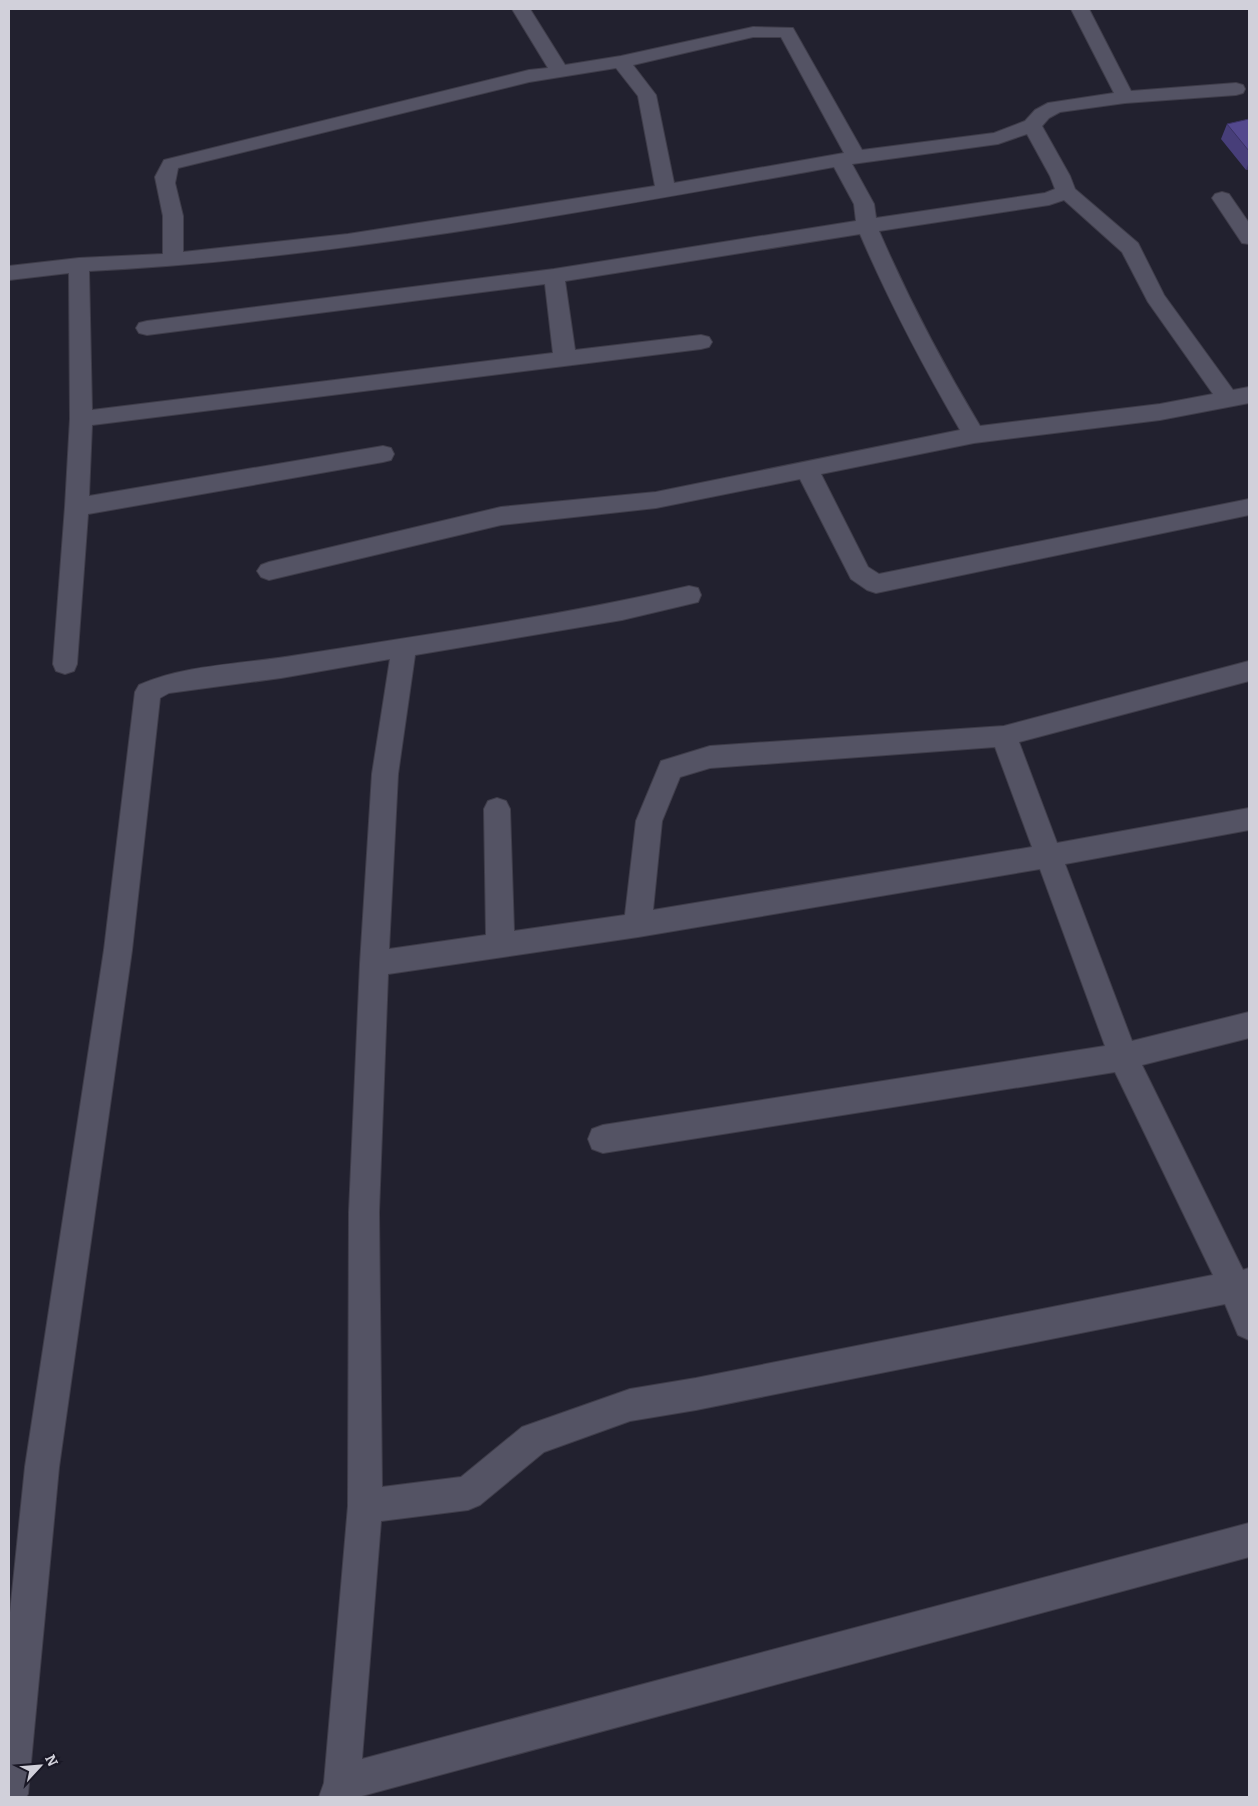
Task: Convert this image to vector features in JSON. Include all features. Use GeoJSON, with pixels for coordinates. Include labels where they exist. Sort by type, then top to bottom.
{"type":"FeatureCollection","features":[{"type":"Feature","properties":{"kind":"street"},"geometry":{"type":"LineString","coordinates":[[521,9],[559,71]]}},
{"type":"Feature","properties":{"kind":"street"},"geometry":{"type":"LineString","coordinates":[[1080,9],[1125,97]]}},
{"type":"Feature","properties":{"kind":"street"},"geometry":{"type":"LineString","coordinates":[[173,260],[173,214],[165,183],[166,170],[171,164],[529,76],[621,62],[753,32],[787,32],[848,158],[864,204],[867,226],[893,287],[927,355],[974,435]]}},
{"type":"Feature","properties":{"kind":"street"},"geometry":{"type":"LineString","coordinates":[[621,62],[647,95],[666,192]]}},
{"type":"Feature","properties":{"kind":"street"},"geometry":{"type":"LineString","coordinates":[[9,273],[79,265],[173,260],[348,241],[666,192],[848,158],[998,138],[1032,125],[1042,114],[1056,107],[1125,97],[1236,89]]}},
{"type":"Feature","properties":{"kind":"street"},"geometry":{"type":"LineString","coordinates":[[269,571],[501,516],[656,500],[974,435],[1160,412],[1239,397],[1155,296],[1131,248],[1066,192],[1060,176],[1032,125]]}},
{"type":"Feature","properties":{"kind":"street"},"geometry":{"type":"LineString","coordinates":[[147,328],[554,276],[1049,199],[1066,192]]}},
{"type":"Feature","properties":{"kind":"street"},"geometry":{"type":"LineString","coordinates":[[1222,198],[1249,238]]}},
{"type":"Feature","properties":{"kind":"street"},"geometry":{"type":"LineString","coordinates":[[65,664],[77,507],[81,419],[79,265]]}},
{"type":"Feature","properties":{"kind":"street"},"geometry":{"type":"LineString","coordinates":[[554,276],[566,359]]}},
{"type":"Feature","properties":{"kind":"street"},"geometry":{"type":"LineString","coordinates":[[81,419],[700,342]]}},
{"type":"Feature","properties":{"kind":"street"},"geometry":{"type":"LineString","coordinates":[[77,507],[383,454]]}},
{"type":"Feature","properties":{"kind":"street"},"geometry":{"type":"LineString","coordinates":[[807,469],[859,573],[876,584],[1249,507]]}},
{"type":"Feature","properties":{"kind":"street"},"geometry":{"type":"LineString","coordinates":[[9,1794],[42,1468],[118,950],[148,692],[166,684],[281,668],[622,611],[689,595]]}},
{"type":"Feature","properties":{"kind":"street"},"geometry":{"type":"LineString","coordinates":[[404,647],[385,774],[374,964],[364,1212],[365,1506],[339,1790],[1249,1540]]}},
{"type":"Feature","properties":{"kind":"street"},"geometry":{"type":"LineString","coordinates":[[638,925],[649,821],[670,769],[710,757],[1004,736],[1249,671]]}},
{"type":"Feature","properties":{"kind":"street"},"geometry":{"type":"LineString","coordinates":[[1004,736],[1123,1057],[1242,1286],[1249,1324]]}},
{"type":"Feature","properties":{"kind":"street"},"geometry":{"type":"LineString","coordinates":[[496,810],[500,946]]}},
{"type":"Feature","properties":{"kind":"street"},"geometry":{"type":"LineString","coordinates":[[374,964],[638,925],[1049,856],[1249,818]]}},
{"type":"Feature","properties":{"kind":"street"},"geometry":{"type":"LineString","coordinates":[[603,1139],[1123,1057],[1249,1025]]}},
{"type":"Feature","properties":{"kind":"street"},"geometry":{"type":"LineString","coordinates":[[365,1506],[468,1494],[534,1439],[630,1405],[696,1394],[1242,1286]]}},
{"type":"Feature","properties":{"kind":"building"},"geometry":{"type":"Polygon","coordinates":[[[1249,119],[1249,151],[1227,124],[1249,119]]]}}]}
